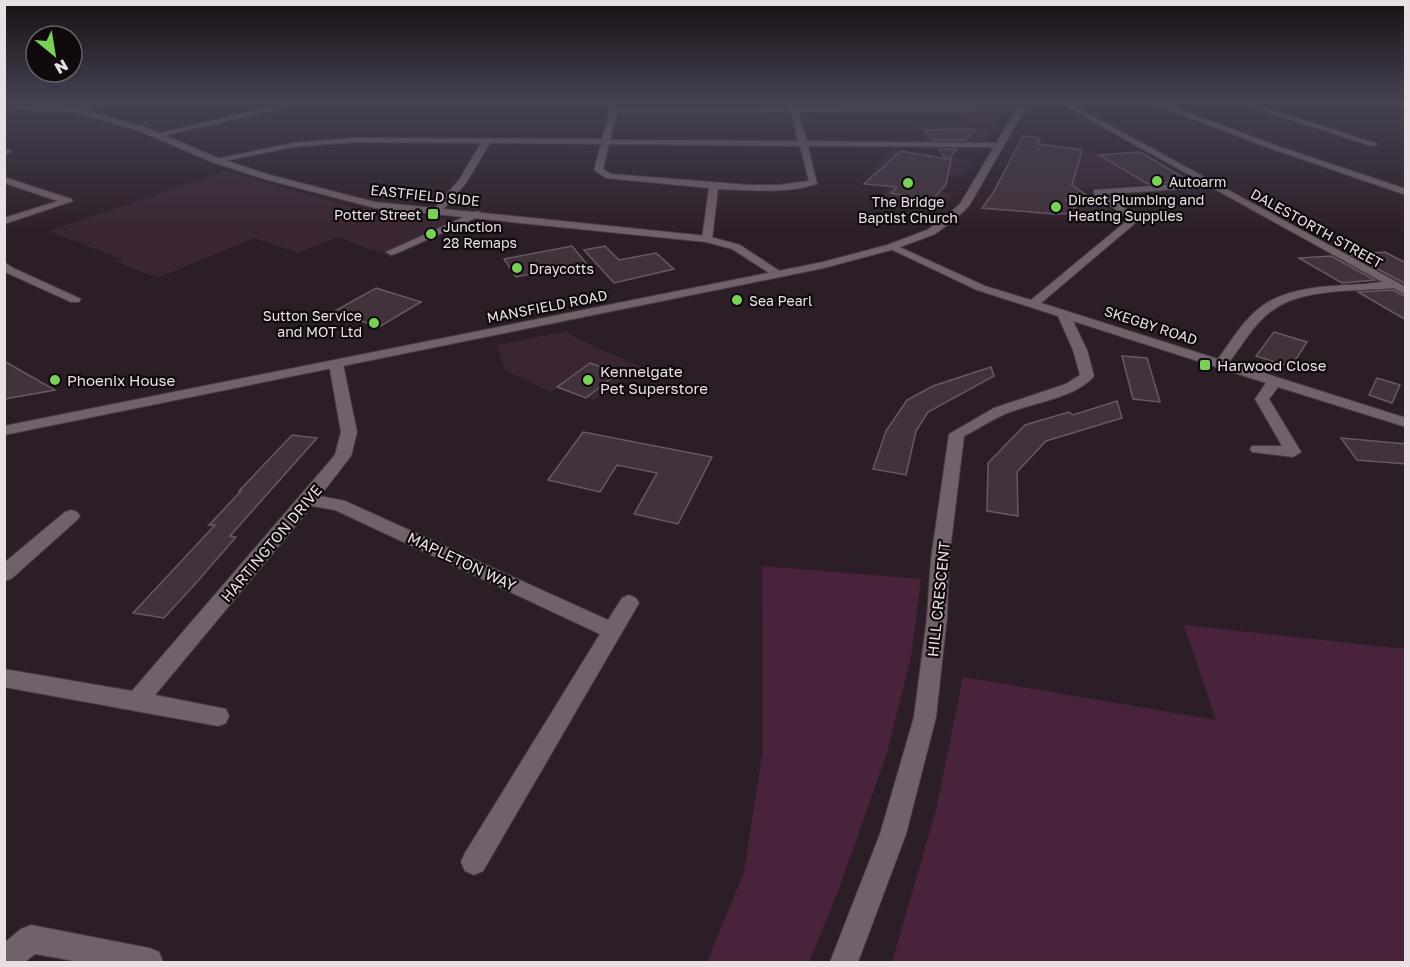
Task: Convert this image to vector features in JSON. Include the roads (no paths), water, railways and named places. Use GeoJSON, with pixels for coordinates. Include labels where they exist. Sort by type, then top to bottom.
{"type":"FeatureCollection","features":[{"type":"Feature","properties":{"kind":"street","name":"EASTFIELD SIDE"},"geometry":{"type":"LineString","coordinates":[[180,145],[215,160],[267,177],[375,205],[707,239],[736,247],[778,274]]}},
{"type":"Feature","properties":{"kind":"street"},"geometry":{"type":"LineString","coordinates":[[215,160],[255,150],[295,145]]}},
{"type":"Feature","properties":{"kind":"street"},"geometry":{"type":"LineString","coordinates":[[437,211],[463,181],[485,145]]}},
{"type":"Feature","properties":{"kind":"street"},"geometry":{"type":"LineString","coordinates":[[603,145],[598,170],[609,176],[714,185],[789,188],[814,182],[805,145]]}},
{"type":"Feature","properties":{"kind":"street"},"geometry":{"type":"LineString","coordinates":[[914,145],[999,146]]}},
{"type":"Feature","properties":{"kind":"street","name":"DALESTORTH STREET"},"geometry":{"type":"LineString","coordinates":[[1139,145],[1406,292]]}},
{"type":"Feature","properties":{"kind":"street"},"geometry":{"type":"LineString","coordinates":[[1268,145],[1406,192]]}},
{"type":"Feature","properties":{"kind":"street","name":"MANSFIELD ROAD"},"geometry":{"type":"LineString","coordinates":[[4,431],[778,274],[891,248],[931,232],[964,206],[999,146]]}},
{"type":"Feature","properties":{"kind":"street"},"geometry":{"type":"LineString","coordinates":[[4,180],[68,201],[4,221]]}},
{"type":"Feature","properties":{"kind":"street"},"geometry":{"type":"LineString","coordinates":[[707,239],[714,185]]}},
{"type":"Feature","properties":{"kind":"street"},"geometry":{"type":"LineString","coordinates":[[1033,304],[1135,219],[1097,192],[1211,185]]}},
{"type":"Feature","properties":{"kind":"street"},"geometry":{"type":"LineString","coordinates":[[391,252],[477,214]]}},
{"type":"Feature","properties":{"kind":"street","name":"SKEGBY ROAD"},"geometry":{"type":"LineString","coordinates":[[891,248],[981,288],[1406,423]]}},
{"type":"Feature","properties":{"kind":"street"},"geometry":{"type":"LineString","coordinates":[[4,265],[9,270],[75,299]]}},
{"type":"Feature","properties":{"kind":"street"},"geometry":{"type":"LineString","coordinates":[[1221,364],[1265,310],[1281,300],[1304,294],[1394,285]]}},
{"type":"Feature","properties":{"kind":"street","name":"HILL CRESCENT"},"geometry":{"type":"LineString","coordinates":[[844,963],[893,834],[925,717],[937,616],[940,559],[957,434],[999,411],[1071,387],[1087,376],[1080,350],[1062,312]]}},
{"type":"Feature","properties":{"kind":"street","name":"HARTINGTON DRIVE"},"geometry":{"type":"LineString","coordinates":[[137,701],[343,456],[349,432],[336,364]]}},
{"type":"Feature","properties":{"kind":"street"},"geometry":{"type":"LineString","coordinates":[[1258,449],[1293,452],[1262,399],[1274,382]]}},
{"type":"Feature","properties":{"kind":"street","name":"MAPLETON WAY"},"geometry":{"type":"LineString","coordinates":[[308,500],[339,505],[613,631]]}},
{"type":"Feature","properties":{"kind":"street"},"geometry":{"type":"LineString","coordinates":[[4,574],[71,516]]}},
{"type":"Feature","properties":{"kind":"street"},"geometry":{"type":"LineString","coordinates":[[474,862],[629,603]]}},
{"type":"Feature","properties":{"kind":"street"},"geometry":{"type":"LineString","coordinates":[[4,678],[218,716]]}},
{"type":"Feature","properties":{"kind":"street"},"geometry":{"type":"LineString","coordinates":[[4,962],[31,939],[149,963]]}},
{"type":"Feature","properties":{"kind":"place","name":"Autoarm"},"geometry":{"type":"Point","coordinates":[1157,181]}},
{"type":"Feature","properties":{"kind":"place","name":"The Bridge Baptist Church"},"geometry":{"type":"Point","coordinates":[908,183]}},
{"type":"Feature","properties":{"kind":"place","name":"Direct Plumbing and Heating Supplies"},"geometry":{"type":"Point","coordinates":[1056,207]}},
{"type":"Feature","properties":{"kind":"place","name":"Potter Street"},"geometry":{"type":"Point","coordinates":[433,214]}},
{"type":"Feature","properties":{"kind":"place","name":"Junction 28 Remaps"},"geometry":{"type":"Point","coordinates":[431,234]}},
{"type":"Feature","properties":{"kind":"place","name":"Draycotts"},"geometry":{"type":"Point","coordinates":[517,268]}},
{"type":"Feature","properties":{"kind":"place","name":"Sea Pearl"},"geometry":{"type":"Point","coordinates":[737,300]}},
{"type":"Feature","properties":{"kind":"place","name":"Sutton Service and MOT Ltd"},"geometry":{"type":"Point","coordinates":[374,323]}},
{"type":"Feature","properties":{"kind":"place","name":"Harwood Close"},"geometry":{"type":"Point","coordinates":[1205,365]}},
{"type":"Feature","properties":{"kind":"place","name":"Phoenix House"},"geometry":{"type":"Point","coordinates":[55,380]}},
{"type":"Feature","properties":{"kind":"place","name":"Kennelgate Pet Superstore"},"geometry":{"type":"Point","coordinates":[588,380]}}]}
